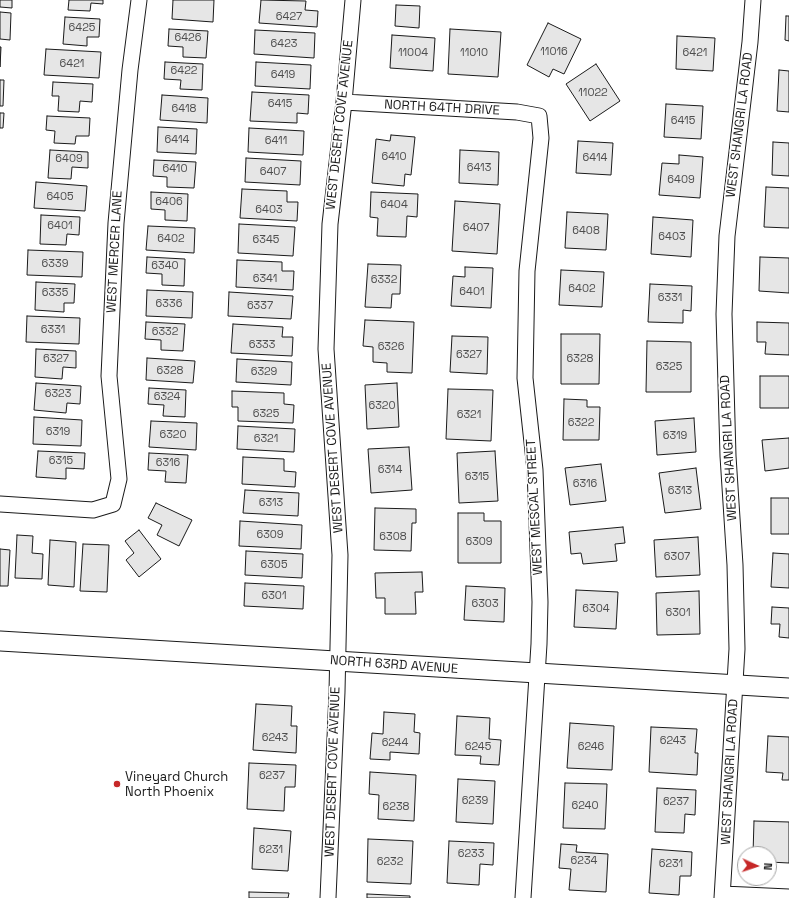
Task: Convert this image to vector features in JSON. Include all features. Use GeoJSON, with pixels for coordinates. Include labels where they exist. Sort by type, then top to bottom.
{"type":"FeatureCollection","features":[{"type":"Feature","properties":{"kind":"street","name":"WEST MERCER LANE"},"geometry":{"type":"LineString","coordinates":[[0,504],[93,510],[113,504],[119,479],[109,376],[116,222],[129,78],[139,0]]}},
{"type":"Feature","properties":{"kind":"street","name":"WEST DESERT COVE AVENUE"},"geometry":{"type":"LineString","coordinates":[[328,898],[338,661],[340,555],[326,349],[330,224],[344,102],[353,0]]}},
{"type":"Feature","properties":{"kind":"street","name":"WEST SHANGRI LA ROAD"},"geometry":{"type":"LineString","coordinates":[[722,896],[737,649],[735,565],[728,456],[724,314],[727,236],[750,42],[753,0]]}},
{"type":"Feature","properties":{"kind":"street","name":"NORTH 64TH DRIVE"},"geometry":{"type":"LineString","coordinates":[[344,102],[517,112],[539,116]]}},
{"type":"Feature","properties":{"kind":"street","name":"WEST MESCAL STREET"},"geometry":{"type":"LineString","coordinates":[[524,898],[540,602],[535,470],[525,378],[527,271],[541,138],[539,116]]}},
{"type":"Feature","properties":{"kind":"street","name":"NORTH 63RD AVENUE"},"geometry":{"type":"LineString","coordinates":[[0,641],[789,688]]}},
{"type":"Feature","properties":{"kind":"street"},"geometry":{"type":"LineString","coordinates":[[722,896],[789,897]]}},
{"type":"Feature","properties":{"kind":"building"},"geometry":{"type":"Polygon","coordinates":[[[0,0],[12,0],[12,8],[0,7],[0,0]]]}},
{"type":"Feature","properties":{"kind":"building"},"geometry":{"type":"Polygon","coordinates":[[[69,0],[103,0],[103,4],[91,3],[90,11],[68,10],[69,0]]]}},
{"type":"Feature","properties":{"kind":"building"},"geometry":{"type":"Polygon","coordinates":[[[173,0],[214,0],[213,22],[172,19],[173,0]]]}},
{"type":"Feature","properties":{"kind":"building"},"geometry":{"type":"Polygon","coordinates":[[[261,0],[306,1],[305,10],[318,11],[317,27],[259,23],[261,0]]]}},
{"type":"Feature","properties":{"kind":"building"},"geometry":{"type":"Polygon","coordinates":[[[396,5],[420,6],[419,28],[395,26],[396,5]]]}},
{"type":"Feature","properties":{"kind":"building"},"geometry":{"type":"Polygon","coordinates":[[[0,12],[11,13],[10,40],[0,39],[0,12]]]}},
{"type":"Feature","properties":{"kind":"building"},"geometry":{"type":"Polygon","coordinates":[[[786,16],[789,16],[789,41],[785,40],[786,16]]]}},
{"type":"Feature","properties":{"kind":"building"},"geometry":{"type":"Polygon","coordinates":[[[65,17],[100,19],[99,37],[87,37],[87,46],[63,44],[65,17]]]}},
{"type":"Feature","properties":{"kind":"building"},"geometry":{"type":"Polygon","coordinates":[[[548,23],[581,39],[564,74],[553,69],[549,77],[527,65],[548,23]]]}},
{"type":"Feature","properties":{"kind":"building"},"geometry":{"type":"Polygon","coordinates":[[[169,29],[208,31],[206,58],[183,57],[183,47],[168,46],[169,29]]]}},
{"type":"Feature","properties":{"kind":"building"},"geometry":{"type":"Polygon","coordinates":[[[450,29],[501,32],[498,77],[448,74],[450,29]]]}},
{"type":"Feature","properties":{"kind":"building"},"geometry":{"type":"Polygon","coordinates":[[[255,30],[315,33],[314,58],[254,54],[255,30]]]}},
{"type":"Feature","properties":{"kind":"building"},"geometry":{"type":"Polygon","coordinates":[[[392,35],[435,38],[433,71],[390,68],[392,35]]]}},
{"type":"Feature","properties":{"kind":"building"},"geometry":{"type":"Polygon","coordinates":[[[677,36],[715,38],[713,71],[676,69],[677,36]]]}},
{"type":"Feature","properties":{"kind":"building"},"geometry":{"type":"Polygon","coordinates":[[[46,49],[101,52],[99,78],[44,75],[46,49]]]}},
{"type":"Feature","properties":{"kind":"building"},"geometry":{"type":"Polygon","coordinates":[[[165,62],[203,64],[202,90],[180,89],[181,80],[164,79],[165,62]]]}},
{"type":"Feature","properties":{"kind":"building"},"geometry":{"type":"Polygon","coordinates":[[[256,62],[311,65],[310,89],[255,86],[256,62]]]}},
{"type":"Feature","properties":{"kind":"building"},"geometry":{"type":"Polygon","coordinates":[[[596,64],[620,101],[590,121],[566,84],[596,64]]]}},
{"type":"Feature","properties":{"kind":"building"},"geometry":{"type":"Polygon","coordinates":[[[779,70],[789,71],[789,112],[777,111],[779,70]]]}},
{"type":"Feature","properties":{"kind":"building"},"geometry":{"type":"Polygon","coordinates":[[[0,80],[4,80],[3,106],[0,106],[0,80]]]}},
{"type":"Feature","properties":{"kind":"building"},"geometry":{"type":"Polygon","coordinates":[[[53,82],[93,84],[92,102],[80,101],[79,112],[58,111],[59,96],[52,96],[53,82]]]}},
{"type":"Feature","properties":{"kind":"building"},"geometry":{"type":"Polygon","coordinates":[[[252,92],[309,95],[308,114],[297,113],[297,123],[250,121],[252,92]]]}},
{"type":"Feature","properties":{"kind":"building"},"geometry":{"type":"Polygon","coordinates":[[[162,95],[208,98],[207,123],[160,120],[162,95]]]}},
{"type":"Feature","properties":{"kind":"building"},"geometry":{"type":"Polygon","coordinates":[[[666,104],[703,106],[701,139],[664,137],[666,104]]]}},
{"type":"Feature","properties":{"kind":"building"},"geometry":{"type":"Polygon","coordinates":[[[0,113],[4,113],[3,128],[0,128],[0,113]]]}},
{"type":"Feature","properties":{"kind":"building"},"geometry":{"type":"Polygon","coordinates":[[[47,116],[90,118],[89,136],[76,136],[75,144],[54,143],[55,131],[46,130],[47,116]]]}},
{"type":"Feature","properties":{"kind":"building"},"geometry":{"type":"Polygon","coordinates":[[[158,127],[197,129],[196,154],[157,152],[158,127]]]}},
{"type":"Feature","properties":{"kind":"building"},"geometry":{"type":"Polygon","coordinates":[[[249,128],[304,131],[303,155],[248,152],[249,128]]]}},
{"type":"Feature","properties":{"kind":"building"},"geometry":{"type":"Polygon","coordinates":[[[391,135],[415,137],[411,175],[405,174],[404,186],[372,183],[376,139],[390,141],[391,135]]]}},
{"type":"Feature","properties":{"kind":"building"},"geometry":{"type":"Polygon","coordinates":[[[578,141],[613,143],[611,175],[576,173],[578,141]]]}},
{"type":"Feature","properties":{"kind":"building"},"geometry":{"type":"Polygon","coordinates":[[[773,142],[789,143],[789,176],[772,175],[773,142]]]}},
{"type":"Feature","properties":{"kind":"building"},"geometry":{"type":"Polygon","coordinates":[[[50,150],[88,152],[88,168],[72,167],[71,179],[48,178],[50,150]]]}},
{"type":"Feature","properties":{"kind":"building"},"geometry":{"type":"Polygon","coordinates":[[[460,150],[499,152],[498,185],[459,183],[460,150]]]}},
{"type":"Feature","properties":{"kind":"building"},"geometry":{"type":"Polygon","coordinates":[[[679,155],[703,157],[700,198],[659,195],[662,163],[679,164],[679,155]]]}},
{"type":"Feature","properties":{"kind":"building"},"geometry":{"type":"Polygon","coordinates":[[[246,158],[301,161],[300,185],[245,182],[246,158]]]}},
{"type":"Feature","properties":{"kind":"building"},"geometry":{"type":"Polygon","coordinates":[[[154,160],[196,162],[194,188],[167,187],[167,177],[153,176],[154,160]]]}},
{"type":"Feature","properties":{"kind":"building"},"geometry":{"type":"Polygon","coordinates":[[[36,182],[87,186],[85,211],[34,208],[36,182]]]}},
{"type":"Feature","properties":{"kind":"building"},"geometry":{"type":"Polygon","coordinates":[[[766,187],[789,188],[789,228],[764,227],[766,187]]]}},
{"type":"Feature","properties":{"kind":"building"},"geometry":{"type":"Polygon","coordinates":[[[242,189],[287,191],[287,202],[298,202],[297,221],[240,218],[242,189]]]}},
{"type":"Feature","properties":{"kind":"building"},"geometry":{"type":"Polygon","coordinates":[[[151,192],[188,194],[187,221],[165,220],[165,210],[151,209],[151,192]]]}},
{"type":"Feature","properties":{"kind":"building"},"geometry":{"type":"Polygon","coordinates":[[[371,192],[418,194],[417,217],[407,216],[406,237],[377,236],[378,218],[370,217],[371,192]]]}},
{"type":"Feature","properties":{"kind":"building"},"geometry":{"type":"Polygon","coordinates":[[[455,201],[500,204],[497,254],[452,251],[455,201]]]}},
{"type":"Feature","properties":{"kind":"building"},"geometry":{"type":"Polygon","coordinates":[[[567,212],[608,214],[606,250],[565,248],[567,212]]]}},
{"type":"Feature","properties":{"kind":"building"},"geometry":{"type":"Polygon","coordinates":[[[41,215],[80,217],[79,235],[67,234],[66,245],[40,244],[41,215]]]}},
{"type":"Feature","properties":{"kind":"building"},"geometry":{"type":"Polygon","coordinates":[[[653,217],[693,220],[691,257],[651,254],[653,217]]]}},
{"type":"Feature","properties":{"kind":"building"},"geometry":{"type":"Polygon","coordinates":[[[239,224],[295,227],[293,256],[238,253],[239,224]]]}},
{"type":"Feature","properties":{"kind":"building"},"geometry":{"type":"Polygon","coordinates":[[[148,226],[195,228],[194,253],[146,250],[148,226]]]}},
{"type":"Feature","properties":{"kind":"building"},"geometry":{"type":"Polygon","coordinates":[[[28,250],[83,252],[82,277],[27,275],[28,250]]]}},
{"type":"Feature","properties":{"kind":"building"},"geometry":{"type":"Polygon","coordinates":[[[147,257],[185,259],[184,286],[162,285],[162,274],[146,273],[147,257]]]}},
{"type":"Feature","properties":{"kind":"building"},"geometry":{"type":"Polygon","coordinates":[[[760,257],[789,258],[789,293],[759,291],[760,257]]]}},
{"type":"Feature","properties":{"kind":"building"},"geometry":{"type":"Polygon","coordinates":[[[237,260],[282,262],[282,271],[294,271],[293,290],[236,287],[237,260]]]}},
{"type":"Feature","properties":{"kind":"building"},"geometry":{"type":"Polygon","coordinates":[[[368,264],[401,265],[400,294],[392,294],[391,308],[365,307],[368,264]]]}},
{"type":"Feature","properties":{"kind":"building"},"geometry":{"type":"Polygon","coordinates":[[[465,267],[493,268],[491,308],[451,306],[453,276],[465,277],[465,267]]]}},
{"type":"Feature","properties":{"kind":"building"},"geometry":{"type":"Polygon","coordinates":[[[561,270],[604,272],[602,307],[559,305],[561,270]]]}},
{"type":"Feature","properties":{"kind":"building"},"geometry":{"type":"Polygon","coordinates":[[[36,282],[75,284],[74,303],[64,303],[64,312],[35,310],[36,282]]]}},
{"type":"Feature","properties":{"kind":"building"},"geometry":{"type":"Polygon","coordinates":[[[650,284],[692,286],[691,311],[683,310],[683,323],[648,322],[650,284]]]}},
{"type":"Feature","properties":{"kind":"building"},"geometry":{"type":"Polygon","coordinates":[[[147,290],[193,292],[192,318],[146,316],[147,290]]]}},
{"type":"Feature","properties":{"kind":"building"},"geometry":{"type":"Polygon","coordinates":[[[229,292],[293,296],[291,319],[228,316],[229,292]]]}},
{"type":"Feature","properties":{"kind":"building"},"geometry":{"type":"Polygon","coordinates":[[[27,316],[80,318],[79,344],[26,342],[27,316]]]}},
{"type":"Feature","properties":{"kind":"building"},"geometry":{"type":"Polygon","coordinates":[[[365,320],[414,322],[412,373],[387,372],[387,363],[373,362],[373,347],[363,346],[365,320]]]}},
{"type":"Feature","properties":{"kind":"building"},"geometry":{"type":"Polygon","coordinates":[[[146,322],[185,324],[183,351],[161,350],[161,340],[145,339],[146,322]]]}},
{"type":"Feature","properties":{"kind":"building"},"geometry":{"type":"Polygon","coordinates":[[[757,322],[789,323],[789,355],[765,354],[766,342],[757,342],[757,322]]]}},
{"type":"Feature","properties":{"kind":"building"},"geometry":{"type":"Polygon","coordinates":[[[233,324],[283,327],[282,337],[293,337],[292,356],[231,353],[233,324]]]}},
{"type":"Feature","properties":{"kind":"building"},"geometry":{"type":"Polygon","coordinates":[[[561,334],[600,334],[599,384],[561,384],[561,334]]]}},
{"type":"Feature","properties":{"kind":"building"},"geometry":{"type":"Polygon","coordinates":[[[452,336],[488,337],[487,374],[450,372],[452,336]]]}},
{"type":"Feature","properties":{"kind":"building"},"geometry":{"type":"Polygon","coordinates":[[[647,341],[691,342],[691,392],[646,392],[647,341]]]}},
{"type":"Feature","properties":{"kind":"building"},"geometry":{"type":"Polygon","coordinates":[[[36,349],[76,351],[76,368],[63,367],[62,379],[35,377],[36,349]]]}},
{"type":"Feature","properties":{"kind":"building"},"geometry":{"type":"Polygon","coordinates":[[[147,358],[195,361],[193,383],[146,380],[147,358]]]}},
{"type":"Feature","properties":{"kind":"building"},"geometry":{"type":"Polygon","coordinates":[[[237,359],[292,362],[291,385],[236,382],[237,359]]]}},
{"type":"Feature","properties":{"kind":"building"},"geometry":{"type":"Polygon","coordinates":[[[760,376],[789,376],[789,408],[760,408],[760,376]]]}},
{"type":"Feature","properties":{"kind":"building"},"geometry":{"type":"Polygon","coordinates":[[[36,383],[81,386],[80,404],[67,403],[66,413],[34,410],[36,383]]]}},
{"type":"Feature","properties":{"kind":"building"},"geometry":{"type":"Polygon","coordinates":[[[397,383],[399,427],[367,429],[365,385],[397,383]]]}},
{"type":"Feature","properties":{"kind":"building"},"geometry":{"type":"Polygon","coordinates":[[[149,388],[186,390],[185,417],[163,416],[164,405],[148,404],[149,388]]]}},
{"type":"Feature","properties":{"kind":"building"},"geometry":{"type":"Polygon","coordinates":[[[448,389],[493,390],[491,441],[446,439],[448,389]]]}},
{"type":"Feature","properties":{"kind":"building"},"geometry":{"type":"Polygon","coordinates":[[[232,391],[284,393],[284,404],[294,405],[293,423],[238,421],[238,407],[232,407],[232,391]]]}},
{"type":"Feature","properties":{"kind":"building"},"geometry":{"type":"Polygon","coordinates":[[[564,399],[587,400],[587,407],[600,407],[599,440],[563,440],[564,399]]]}},
{"type":"Feature","properties":{"kind":"building"},"geometry":{"type":"Polygon","coordinates":[[[34,417],[82,420],[81,446],[33,444],[34,417]]]}},
{"type":"Feature","properties":{"kind":"building"},"geometry":{"type":"Polygon","coordinates":[[[694,418],[696,452],[657,455],[655,421],[694,418]]]}},
{"type":"Feature","properties":{"kind":"building"},"geometry":{"type":"Polygon","coordinates":[[[151,421],[197,423],[196,450],[149,447],[151,421]]]}},
{"type":"Feature","properties":{"kind":"building"},"geometry":{"type":"Polygon","coordinates":[[[238,426],[295,429],[294,452],[237,449],[238,426]]]}},
{"type":"Feature","properties":{"kind":"building"},"geometry":{"type":"Polygon","coordinates":[[[789,438],[789,468],[765,471],[762,440],[789,438]]]}},
{"type":"Feature","properties":{"kind":"building"},"geometry":{"type":"Polygon","coordinates":[[[409,447],[412,490],[371,493],[368,449],[409,447]]]}},
{"type":"Feature","properties":{"kind":"building"},"geometry":{"type":"Polygon","coordinates":[[[38,451],[85,453],[84,469],[66,468],[66,479],[36,477],[38,451]]]}},
{"type":"Feature","properties":{"kind":"building"},"geometry":{"type":"Polygon","coordinates":[[[495,451],[498,501],[459,503],[457,453],[495,451]]]}},
{"type":"Feature","properties":{"kind":"building"},"geometry":{"type":"Polygon","coordinates":[[[149,453],[188,455],[186,483],[165,482],[166,471],[148,470],[149,453]]]}},
{"type":"Feature","properties":{"kind":"building"},"geometry":{"type":"Polygon","coordinates":[[[243,457],[284,459],[284,471],[296,472],[295,487],[242,484],[243,457]]]}},
{"type":"Feature","properties":{"kind":"building"},"geometry":{"type":"Polygon","coordinates":[[[601,464],[606,501],[570,505],[565,468],[601,464]]]}},
{"type":"Feature","properties":{"kind":"building"},"geometry":{"type":"Polygon","coordinates":[[[696,468],[701,509],[665,513],[659,473],[696,468]]]}},
{"type":"Feature","properties":{"kind":"building"},"geometry":{"type":"Polygon","coordinates":[[[245,490],[299,493],[298,516],[243,513],[245,490]]]}},
{"type":"Feature","properties":{"kind":"building"},"geometry":{"type":"Polygon","coordinates":[[[771,498],[789,498],[789,534],[771,534],[771,498]]]}},
{"type":"Feature","properties":{"kind":"building"},"geometry":{"type":"Polygon","coordinates":[[[156,503],[192,520],[179,546],[157,535],[162,525],[148,518],[156,503]]]}},
{"type":"Feature","properties":{"kind":"building"},"geometry":{"type":"Polygon","coordinates":[[[375,508],[416,509],[416,523],[412,523],[411,551],[374,550],[375,508]]]}},
{"type":"Feature","properties":{"kind":"building"},"geometry":{"type":"Polygon","coordinates":[[[458,513],[484,513],[484,521],[501,521],[501,563],[458,563],[458,513]]]}},
{"type":"Feature","properties":{"kind":"building"},"geometry":{"type":"Polygon","coordinates":[[[240,521],[302,525],[301,549],[239,546],[240,521]]]}},
{"type":"Feature","properties":{"kind":"building"},"geometry":{"type":"Polygon","coordinates":[[[623,527],[625,543],[615,544],[617,561],[583,564],[581,553],[571,554],[569,532],[623,527]]]}},
{"type":"Feature","properties":{"kind":"building"},"geometry":{"type":"Polygon","coordinates":[[[139,530],[161,559],[139,577],[126,560],[134,553],[125,541],[139,530]]]}},
{"type":"Feature","properties":{"kind":"building"},"geometry":{"type":"Polygon","coordinates":[[[17,535],[33,536],[32,553],[43,554],[42,579],[15,578],[17,535]]]}},
{"type":"Feature","properties":{"kind":"building"},"geometry":{"type":"Polygon","coordinates":[[[698,537],[700,575],[656,577],[654,540],[698,537]]]}},
{"type":"Feature","properties":{"kind":"building"},"geometry":{"type":"Polygon","coordinates":[[[50,540],[76,542],[74,587],[48,585],[50,540]]]}},
{"type":"Feature","properties":{"kind":"building"},"geometry":{"type":"Polygon","coordinates":[[[83,544],[109,545],[107,592],[80,591],[83,544]]]}},
{"type":"Feature","properties":{"kind":"building"},"geometry":{"type":"Polygon","coordinates":[[[0,549],[10,550],[8,586],[0,586],[0,549]]]}},
{"type":"Feature","properties":{"kind":"building"},"geometry":{"type":"Polygon","coordinates":[[[246,551],[303,554],[302,578],[245,575],[246,551]]]}},
{"type":"Feature","properties":{"kind":"building"},"geometry":{"type":"Polygon","coordinates":[[[773,553],[789,554],[789,588],[771,587],[773,553]]]}},
{"type":"Feature","properties":{"kind":"building"},"geometry":{"type":"Polygon","coordinates":[[[422,572],[423,592],[415,592],[416,614],[385,614],[385,598],[376,598],[375,573],[422,572]]]}},
{"type":"Feature","properties":{"kind":"building"},"geometry":{"type":"Polygon","coordinates":[[[245,583],[304,586],[303,609],[244,606],[245,583]]]}},
{"type":"Feature","properties":{"kind":"building"},"geometry":{"type":"Polygon","coordinates":[[[466,586],[505,588],[504,622],[464,620],[466,586]]]}},
{"type":"Feature","properties":{"kind":"building"},"geometry":{"type":"Polygon","coordinates":[[[576,590],[618,592],[616,629],[574,627],[576,590]]]}},
{"type":"Feature","properties":{"kind":"building"},"geometry":{"type":"Polygon","coordinates":[[[699,591],[700,634],[657,635],[656,593],[699,591]]]}},
{"type":"Feature","properties":{"kind":"building"},"geometry":{"type":"Polygon","coordinates":[[[772,607],[789,608],[789,638],[779,637],[780,624],[771,624],[772,607]]]}},
{"type":"Feature","properties":{"kind":"building"},"geometry":{"type":"Polygon","coordinates":[[[256,704],[292,706],[291,726],[297,726],[296,753],[253,750],[256,704]]]}},
{"type":"Feature","properties":{"kind":"building"},"geometry":{"type":"Polygon","coordinates":[[[384,712],[415,714],[414,732],[420,733],[419,754],[390,752],[390,760],[370,759],[372,733],[383,734],[384,712]]]}},
{"type":"Feature","properties":{"kind":"building"},"geometry":{"type":"Polygon","coordinates":[[[457,716],[490,718],[489,739],[501,740],[499,765],[480,764],[481,756],[455,755],[457,716]]]}},
{"type":"Feature","properties":{"kind":"building"},"geometry":{"type":"Polygon","coordinates":[[[570,723],[614,726],[612,770],[567,768],[570,723]]]}},
{"type":"Feature","properties":{"kind":"building"},"geometry":{"type":"Polygon","coordinates":[[[651,727],[697,729],[695,753],[698,753],[697,775],[649,772],[651,727]]]}},
{"type":"Feature","properties":{"kind":"building"},"geometry":{"type":"Polygon","coordinates":[[[768,736],[789,737],[789,780],[782,780],[783,773],[766,772],[768,736]]]}},
{"type":"Feature","properties":{"kind":"building"},"geometry":{"type":"Polygon","coordinates":[[[249,763],[296,765],[295,787],[285,787],[284,811],[247,809],[249,763]]]}},
{"type":"Feature","properties":{"kind":"building"},"geometry":{"type":"Polygon","coordinates":[[[370,772],[416,775],[414,821],[378,819],[379,795],[369,794],[370,772]]]}},
{"type":"Feature","properties":{"kind":"building"},"geometry":{"type":"Polygon","coordinates":[[[458,779],[495,781],[493,824],[456,822],[458,779]]]}},
{"type":"Feature","properties":{"kind":"building"},"geometry":{"type":"Polygon","coordinates":[[[565,783],[607,784],[605,829],[563,828],[565,783]]]}},
{"type":"Feature","properties":{"kind":"building"},"geometry":{"type":"Polygon","coordinates":[[[657,788],[696,790],[695,815],[685,814],[684,833],[655,832],[657,788]]]}},
{"type":"Feature","properties":{"kind":"building"},"geometry":{"type":"Polygon","coordinates":[[[754,821],[789,822],[789,863],[777,862],[777,846],[753,846],[754,821]]]}},
{"type":"Feature","properties":{"kind":"building"},"geometry":{"type":"Polygon","coordinates":[[[254,828],[291,831],[288,871],[252,869],[254,828]]]}},
{"type":"Feature","properties":{"kind":"building"},"geometry":{"type":"Polygon","coordinates":[[[368,839],[413,841],[411,884],[367,882],[368,839]]]}},
{"type":"Feature","properties":{"kind":"building"},"geometry":{"type":"Polygon","coordinates":[[[449,841],[494,843],[493,865],[480,864],[479,885],[447,883],[449,841]]]}},
{"type":"Feature","properties":{"kind":"building"},"geometry":{"type":"Polygon","coordinates":[[[561,844],[577,845],[576,852],[608,854],[606,892],[569,890],[571,869],[559,868],[561,844]]]}},
{"type":"Feature","properties":{"kind":"building"},"geometry":{"type":"Polygon","coordinates":[[[652,849],[692,852],[691,876],[680,876],[679,895],[649,893],[652,849]]]}},
{"type":"Feature","properties":{"kind":"building"},"geometry":{"type":"Polygon","coordinates":[[[249,892],[289,893],[288,898],[249,898],[249,892]]]}},
{"type":"Feature","properties":{"kind":"building"},"geometry":{"type":"Polygon","coordinates":[[[367,894],[410,896],[410,898],[367,898],[367,894]]]}},
{"type":"Feature","properties":{"kind":"place","name":"Vineyard Church North Phoenix"},"geometry":{"type":"Point","coordinates":[117,784]}}]}
